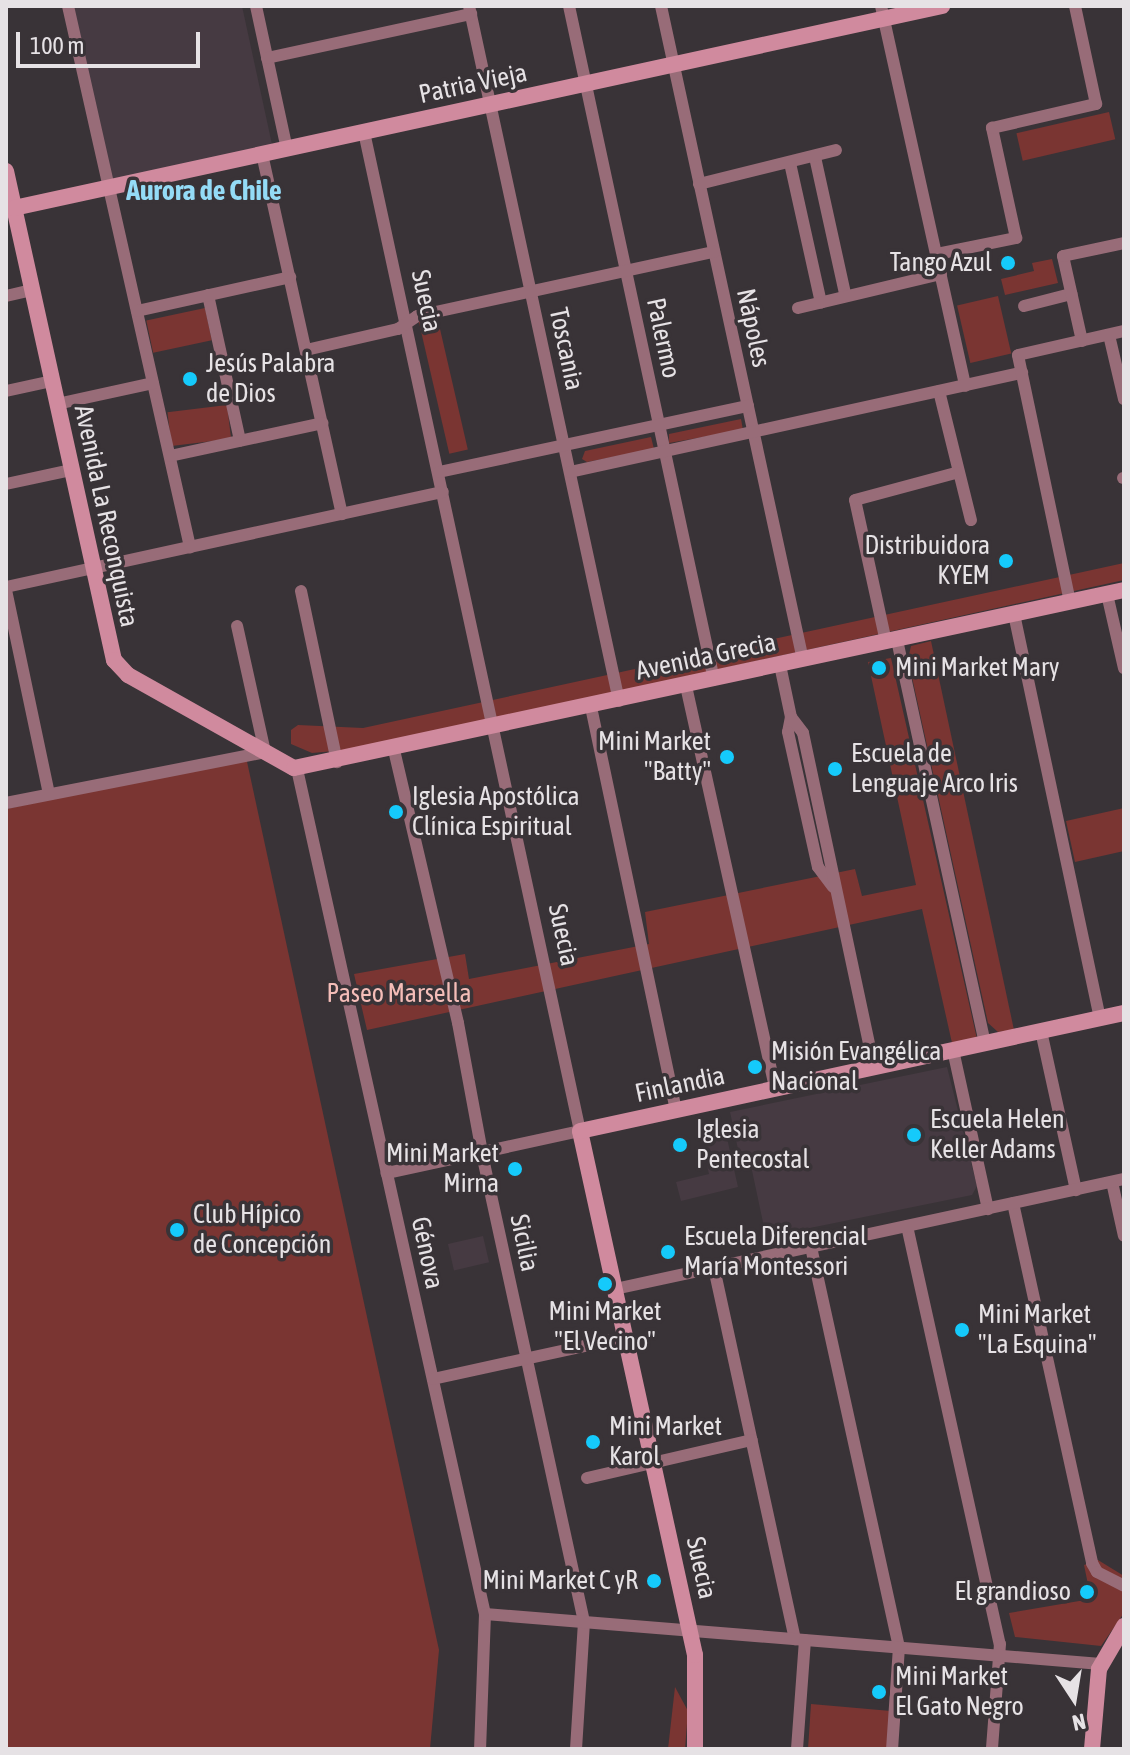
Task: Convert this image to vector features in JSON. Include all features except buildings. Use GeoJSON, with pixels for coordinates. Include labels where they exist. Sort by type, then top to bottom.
{"type":"FeatureCollection","features":[{"type":"Feature","properties":{"kind":"street"},"geometry":{"type":"LineString","coordinates":[[68,6],[190,547]]}},
{"type":"Feature","properties":{"kind":"street"},"geometry":{"type":"LineString","coordinates":[[256,6],[287,149]]}},
{"type":"Feature","properties":{"kind":"street","name":"Palermo"},"geometry":{"type":"LineString","coordinates":[[569,6],[714,680]]}},
{"type":"Feature","properties":{"kind":"street","name":"Nápoles"},"geometry":{"type":"LineString","coordinates":[[661,6],[803,660]]}},
{"type":"Feature","properties":{"kind":"street","name":"Patria Vieja"},"geometry":{"type":"LineString","coordinates":[[10,207],[673,65],[883,12],[942,6]]}},
{"type":"Feature","properties":{"kind":"street"},"geometry":{"type":"LineString","coordinates":[[937,254],[1016,238],[992,128],[1096,104],[1075,6]]}},
{"type":"Feature","properties":{"kind":"street"},"geometry":{"type":"LineString","coordinates":[[267,58],[470,10]]}},
{"type":"Feature","properties":{"kind":"street","name":"Toscania"},"geometry":{"type":"LineString","coordinates":[[470,10],[619,701]]}},
{"type":"Feature","properties":{"kind":"street"},"geometry":{"type":"LineString","coordinates":[[883,12],[965,386]]}},
{"type":"Feature","properties":{"kind":"street","name":"Suecia"},"geometry":{"type":"LineString","coordinates":[[364,132],[690,1630],[698,1681],[695,1749]]}},
{"type":"Feature","properties":{"kind":"street"},"geometry":{"type":"LineString","coordinates":[[699,184],[836,150]]}},
{"type":"Feature","properties":{"kind":"street"},"geometry":{"type":"LineString","coordinates":[[262,154],[342,514]]}},
{"type":"Feature","properties":{"kind":"street"},"geometry":{"type":"LineString","coordinates":[[815,157],[845,294]]}},
{"type":"Feature","properties":{"kind":"street"},"geometry":{"type":"LineString","coordinates":[[790,163],[821,303]]}},
{"type":"Feature","properties":{"kind":"street","name":"Avenida La Reconquista"},"geometry":{"type":"LineString","coordinates":[[6,171],[10,207],[32,290],[111,654],[122,670],[297,769]]}},
{"type":"Feature","properties":{"kind":"street"},"geometry":{"type":"LineString","coordinates":[[1082,341],[1063,256],[1124,243]]}},
{"type":"Feature","properties":{"kind":"street"},"geometry":{"type":"LineString","coordinates":[[306,350],[398,329],[406,322],[714,252]]}},
{"type":"Feature","properties":{"kind":"street"},"geometry":{"type":"LineString","coordinates":[[798,308],[845,294],[941,274]]}},
{"type":"Feature","properties":{"kind":"street"},"geometry":{"type":"LineString","coordinates":[[137,311],[290,277]]}},
{"type":"Feature","properties":{"kind":"street"},"geometry":{"type":"LineString","coordinates":[[6,296],[32,290]]}},
{"type":"Feature","properties":{"kind":"street"},"geometry":{"type":"LineString","coordinates":[[1024,306],[1071,294]]}},
{"type":"Feature","properties":{"kind":"street"},"geometry":{"type":"LineString","coordinates":[[208,295],[240,441]]}},
{"type":"Feature","properties":{"kind":"street"},"geometry":{"type":"LineString","coordinates":[[1070,602],[1018,355],[1124,331]]}},
{"type":"Feature","properties":{"kind":"street"},"geometry":{"type":"LineString","coordinates":[[1109,335],[1124,399]]}},
{"type":"Feature","properties":{"kind":"street"},"geometry":{"type":"LineString","coordinates":[[570,472],[1022,373]]}},
{"type":"Feature","properties":{"kind":"street"},"geometry":{"type":"LineString","coordinates":[[6,391],[52,381]]}},
{"type":"Feature","properties":{"kind":"street"},"geometry":{"type":"LineString","coordinates":[[57,404],[153,383]]}},
{"type":"Feature","properties":{"kind":"street"},"geometry":{"type":"LineString","coordinates":[[939,391],[956,473],[971,520]]}},
{"type":"Feature","properties":{"kind":"street"},"geometry":{"type":"LineString","coordinates":[[439,472],[748,406]]}},
{"type":"Feature","properties":{"kind":"street"},"geometry":{"type":"LineString","coordinates":[[170,456],[322,423]]}},
{"type":"Feature","properties":{"kind":"street"},"geometry":{"type":"LineString","coordinates":[[6,484],[71,470]]}},
{"type":"Feature","properties":{"kind":"street"},"geometry":{"type":"LineString","coordinates":[[956,473],[855,500],[892,641],[985,1043]]}},
{"type":"Feature","properties":{"kind":"street"},"geometry":{"type":"LineString","coordinates":[[49,794],[6,588],[443,492]]}},
{"type":"Feature","properties":{"kind":"street"},"geometry":{"type":"LineString","coordinates":[[301,591],[337,762]]}},
{"type":"Feature","properties":{"kind":"street"},"geometry":{"type":"LineString","coordinates":[[1116,592],[1124,668]]}},
{"type":"Feature","properties":{"kind":"street","name":"Avenida Grecia"},"geometry":{"type":"LineString","coordinates":[[297,769],[1116,592]]}},
{"type":"Feature","properties":{"kind":"street"},"geometry":{"type":"LineString","coordinates":[[1014,614],[1100,1018]]}},
{"type":"Feature","properties":{"kind":"street"},"geometry":{"type":"LineString","coordinates":[[6,803],[265,752],[237,626]]}},
{"type":"Feature","properties":{"kind":"street"},"geometry":{"type":"LineString","coordinates":[[780,665],[791,717],[803,733],[833,887],[874,1067]]}},
{"type":"Feature","properties":{"kind":"street"},"geometry":{"type":"LineString","coordinates":[[686,686],[775,1089]]}},
{"type":"Feature","properties":{"kind":"street"},"geometry":{"type":"LineString","coordinates":[[591,707],[676,1110]]}},
{"type":"Feature","properties":{"kind":"street","name":"Sicilia"},"geometry":{"type":"LineString","coordinates":[[394,750],[584,1622],[576,1749]]}},
{"type":"Feature","properties":{"kind":"street","name":"Génova"},"geometry":{"type":"LineString","coordinates":[[297,769],[485,1614],[480,1749]]}},
{"type":"Feature","properties":{"kind":"street","name":"Finlandia"},"geometry":{"type":"LineString","coordinates":[[387,1173],[1124,1013]]}},
{"type":"Feature","properties":{"kind":"street"},"geometry":{"type":"LineString","coordinates":[[1041,1031],[1076,1190]]}},
{"type":"Feature","properties":{"kind":"street"},"geometry":{"type":"LineString","coordinates":[[953,1050],[988,1209]]}},
{"type":"Feature","properties":{"kind":"street"},"geometry":{"type":"LineString","coordinates":[[615,1289],[1118,1181],[1124,1236]]}},
{"type":"Feature","properties":{"kind":"street"},"geometry":{"type":"LineString","coordinates":[[1013,1203],[1092,1563],[1097,1572],[1124,1586]]}},
{"type":"Feature","properties":{"kind":"street"},"geometry":{"type":"LineString","coordinates":[[907,1226],[1000,1655],[992,1749]]}},
{"type":"Feature","properties":{"kind":"street"},"geometry":{"type":"LineString","coordinates":[[811,1247],[899,1647],[892,1749]]}},
{"type":"Feature","properties":{"kind":"street"},"geometry":{"type":"LineString","coordinates":[[714,1268],[800,1639],[797,1749]]}},
{"type":"Feature","properties":{"kind":"street"},"geometry":{"type":"LineString","coordinates":[[433,1379],[625,1337]]}},
{"type":"Feature","properties":{"kind":"street"},"geometry":{"type":"LineString","coordinates":[[587,1478],[752,1440]]}},
{"type":"Feature","properties":{"kind":"street"},"geometry":{"type":"LineString","coordinates":[[485,1614],[1101,1664]]}},
{"type":"Feature","properties":{"kind":"street"},"geometry":{"type":"LineString","coordinates":[[1092,1749],[1101,1664],[1124,1626]]}},
{"type":"Feature","properties":{"kind":"shaded area"},"geometry":{"type":"Polygon","coordinates":[[[72,6],[242,6],[273,149],[113,183],[72,6]]]}},
{"type":"Feature","properties":{"kind":"shaded area"},"geometry":{"type":"Polygon","coordinates":[[[947,1067],[977,1186],[972,1195],[756,1239],[765,1232],[750,1161],[741,1163],[730,1112],[947,1067]]]}},
{"type":"Feature","properties":{"kind":"shaded area"},"geometry":{"type":"Polygon","coordinates":[[[727,1138],[738,1187],[681,1201],[676,1182],[709,1174],[702,1143],[727,1138]]]}},
{"type":"Feature","properties":{"kind":"shaded area"},"geometry":{"type":"Polygon","coordinates":[[[483,1236],[489,1262],[454,1270],[448,1244],[483,1236]]]}},
{"type":"Feature","properties":{"kind":"green space"},"geometry":{"type":"Polygon","coordinates":[[[1109,112],[1115,139],[1023,161],[1016,133],[1109,112]]]}},
{"type":"Feature","properties":{"kind":"green space"},"geometry":{"type":"Polygon","coordinates":[[[1052,259],[1058,283],[1005,295],[1001,279],[1034,271],[1032,263],[1052,259]]]}},
{"type":"Feature","properties":{"kind":"green space"},"geometry":{"type":"Polygon","coordinates":[[[998,296],[1011,353],[970,363],[957,305],[998,296]]]}},
{"type":"Feature","properties":{"kind":"green space"},"geometry":{"type":"Polygon","coordinates":[[[205,308],[212,340],[153,353],[146,320],[205,308]]]}},
{"type":"Feature","properties":{"kind":"green space"},"geometry":{"type":"Polygon","coordinates":[[[437,316],[468,449],[449,454],[418,320],[437,316]]]}},
{"type":"Feature","properties":{"kind":"green space"},"geometry":{"type":"Polygon","coordinates":[[[227,405],[231,439],[172,446],[167,412],[227,405]]]}},
{"type":"Feature","properties":{"kind":"green space"},"geometry":{"type":"Polygon","coordinates":[[[741,419],[743,430],[669,443],[669,434],[741,419]]]}},
{"type":"Feature","properties":{"kind":"green space"},"geometry":{"type":"Polygon","coordinates":[[[651,437],[654,449],[587,462],[582,459],[585,451],[651,437]]]}},
{"type":"Feature","properties":{"kind":"green space"},"geometry":{"type":"Polygon","coordinates":[[[1124,563],[1124,580],[357,749],[312,753],[291,744],[291,730],[298,725],[363,728],[1124,563]]]}},
{"type":"Feature","properties":{"kind":"green space"},"geometry":{"type":"Polygon","coordinates":[[[931,641],[1014,1030],[998,1032],[988,1023],[908,659],[911,646],[931,641]]]}},
{"type":"Feature","properties":{"kind":"green space","name":"Paseo Marsella"},"geometry":{"type":"Polygon","coordinates":[[[891,658],[977,1039],[952,1043],[922,909],[367,1030],[354,974],[465,954],[469,979],[649,944],[645,912],[855,869],[862,896],[916,885],[868,662],[891,658]]]}},
{"type":"Feature","properties":{"kind":"green space","name":"Club Hípico de Concepción"},"geometry":{"type":"Polygon","coordinates":[[[246,757],[439,1650],[430,1749],[6,1749],[6,809],[246,757]]]}},
{"type":"Feature","properties":{"kind":"green space"},"geometry":{"type":"Polygon","coordinates":[[[1124,808],[1124,851],[1075,862],[1066,821],[1124,808]]]}},
{"type":"Feature","properties":{"kind":"green space"},"geometry":{"type":"Polygon","coordinates":[[[1098,1560],[1124,1576],[1124,1613],[1101,1646],[1015,1637],[1009,1613],[1091,1599],[1084,1565],[1098,1560]]]}},
{"type":"Feature","properties":{"kind":"green space"},"geometry":{"type":"Polygon","coordinates":[[[675,1687],[688,1711],[685,1749],[668,1749],[675,1687]]]}},
{"type":"Feature","properties":{"kind":"green space"},"geometry":{"type":"Polygon","coordinates":[[[811,1704],[891,1711],[888,1749],[808,1749],[811,1704]]]}},
{"type":"Feature","properties":{"kind":"place","name":"Tango Azul"},"geometry":{"type":"Point","coordinates":[1008,263]}},
{"type":"Feature","properties":{"kind":"place","name":"Jesús Palabra de Dios"},"geometry":{"type":"Point","coordinates":[190,379]}},
{"type":"Feature","properties":{"kind":"place","name":"Distribuidora KYEM"},"geometry":{"type":"Point","coordinates":[1006,561]}},
{"type":"Feature","properties":{"kind":"place","name":"Mini Market Mary"},"geometry":{"type":"Point","coordinates":[879,668]}},
{"type":"Feature","properties":{"kind":"place","name":"Mini Market \"Batty\""},"geometry":{"type":"Point","coordinates":[727,757]}},
{"type":"Feature","properties":{"kind":"place","name":"Escuela de Lenguaje Arco Iris"},"geometry":{"type":"Point","coordinates":[835,769]}},
{"type":"Feature","properties":{"kind":"place","name":"Iglesia Apostólica Clínica Espiritual"},"geometry":{"type":"Point","coordinates":[396,812]}},
{"type":"Feature","properties":{"kind":"place","name":"Misión Evangélica Nacional"},"geometry":{"type":"Point","coordinates":[755,1067]}},
{"type":"Feature","properties":{"kind":"place","name":"Escuela Helen Keller Adams"},"geometry":{"type":"Point","coordinates":[914,1135]}},
{"type":"Feature","properties":{"kind":"place","name":"Iglesia Pentecostal"},"geometry":{"type":"Point","coordinates":[680,1145]}},
{"type":"Feature","properties":{"kind":"place","name":"Mini Market Mirna"},"geometry":{"type":"Point","coordinates":[515,1169]}},
{"type":"Feature","properties":{"kind":"place","name":"Club Hípico de Concepción"},"geometry":{"type":"Point","coordinates":[177,1230]}},
{"type":"Feature","properties":{"kind":"place","name":"Escuela Diferencial María Montessori"},"geometry":{"type":"Point","coordinates":[668,1252]}},
{"type":"Feature","properties":{"kind":"place","name":"Mini Market \"El Vecino\""},"geometry":{"type":"Point","coordinates":[605,1284]}},
{"type":"Feature","properties":{"kind":"place","name":"Mini Market \"La Esquina\""},"geometry":{"type":"Point","coordinates":[962,1330]}},
{"type":"Feature","properties":{"kind":"place","name":"Mini Market Karol"},"geometry":{"type":"Point","coordinates":[593,1442]}},
{"type":"Feature","properties":{"kind":"place","name":"Mini Market C yR"},"geometry":{"type":"Point","coordinates":[654,1581]}},
{"type":"Feature","properties":{"kind":"place","name":"El grandioso"},"geometry":{"type":"Point","coordinates":[1087,1592]}},
{"type":"Feature","properties":{"kind":"place","name":"Mini Market El Gato Negro"},"geometry":{"type":"Point","coordinates":[879,1692]}},
{"type":"Feature","properties":{"kind":"district","name":"Aurora de Chile"},"geometry":{"type":"Point","coordinates":[204,190]}}]}
